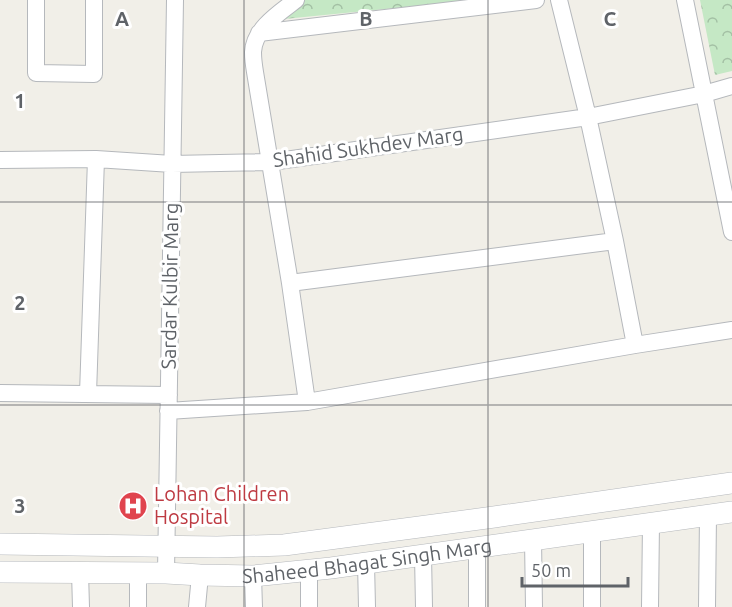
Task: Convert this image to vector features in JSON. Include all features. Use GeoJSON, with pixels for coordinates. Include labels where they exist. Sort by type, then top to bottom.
{"type":"FeatureCollection","features":[{"type":"Feature","properties":{"kind":"street"},"geometry":{"type":"LineString","coordinates":[[36,0],[36,73],[82,74],[94,74],[94,0]]}},
{"type":"Feature","properties":{"kind":"street","name":"Sardar Kulbir Marg"},"geometry":{"type":"LineString","coordinates":[[166,573],[175,0]]}},
{"type":"Feature","properties":{"kind":"street"},"geometry":{"type":"LineString","coordinates":[[296,0],[272,18],[259,33],[253,50],[307,402]]}},
{"type":"Feature","properties":{"kind":"street"},"geometry":{"type":"LineString","coordinates":[[259,33],[536,0]]}},
{"type":"Feature","properties":{"kind":"street"},"geometry":{"type":"LineString","coordinates":[[559,0],[588,117],[635,345]]}},
{"type":"Feature","properties":{"kind":"street"},"geometry":{"type":"LineString","coordinates":[[685,0],[732,232]]}},
{"type":"Feature","properties":{"kind":"street","name":"Shahid Sukhdev Marg"},"geometry":{"type":"LineString","coordinates":[[0,160],[96,159],[172,164],[271,162],[588,117],[704,94],[732,86]]}},
{"type":"Feature","properties":{"kind":"street"},"geometry":{"type":"LineString","coordinates":[[88,394],[96,159]]}},
{"type":"Feature","properties":{"kind":"street"},"geometry":{"type":"LineString","coordinates":[[290,283],[615,241]]}},
{"type":"Feature","properties":{"kind":"street"},"geometry":{"type":"LineString","coordinates":[[0,393],[88,394],[168,403],[307,402],[732,330]]}},
{"type":"Feature","properties":{"kind":"street","name":"Shaheed Bhagat Singh Marg"},"geometry":{"type":"LineString","coordinates":[[0,544],[217,547],[284,545],[732,483]]}},
{"type":"Feature","properties":{"kind":"street","name":"Shaheed Bhagat Singh Marg"},"geometry":{"type":"LineString","coordinates":[[0,572],[254,576],[366,563],[732,512]]}},
{"type":"Feature","properties":{"kind":"street"},"geometry":{"type":"LineString","coordinates":[[707,607],[708,515]]}},
{"type":"Feature","properties":{"kind":"street"},"geometry":{"type":"LineString","coordinates":[[650,607],[651,523]]}},
{"type":"Feature","properties":{"kind":"street"},"geometry":{"type":"LineString","coordinates":[[592,531],[592,607]]}},
{"type":"Feature","properties":{"kind":"street"},"geometry":{"type":"LineString","coordinates":[[533,539],[534,607]]}},
{"type":"Feature","properties":{"kind":"street"},"geometry":{"type":"LineString","coordinates":[[477,547],[477,607]]}},
{"type":"Feature","properties":{"kind":"street"},"geometry":{"type":"LineString","coordinates":[[423,555],[424,607]]}},
{"type":"Feature","properties":{"kind":"street"},"geometry":{"type":"LineString","coordinates":[[366,563],[367,607]]}},
{"type":"Feature","properties":{"kind":"street"},"geometry":{"type":"LineString","coordinates":[[309,570],[309,607]]}},
{"type":"Feature","properties":{"kind":"street"},"geometry":{"type":"LineString","coordinates":[[80,572],[81,607]]}},
{"type":"Feature","properties":{"kind":"street"},"geometry":{"type":"LineString","coordinates":[[138,573],[138,607]]}},
{"type":"Feature","properties":{"kind":"street"},"geometry":{"type":"LineString","coordinates":[[197,607],[200,575]]}},
{"type":"Feature","properties":{"kind":"street"},"geometry":{"type":"LineString","coordinates":[[254,576],[254,607]]}},
{"type":"Feature","properties":{"kind":"green space"},"geometry":{"type":"Polygon","coordinates":[[[296,0],[477,0],[284,19],[296,0]]]}},
{"type":"Feature","properties":{"kind":"green space"},"geometry":{"type":"Polygon","coordinates":[[[700,0],[732,0],[732,71],[715,75],[700,0]]]}},
{"type":"Feature","properties":{"kind":"place","name":"Lohan Children Hospital"},"geometry":{"type":"Point","coordinates":[133,506]}}]}
